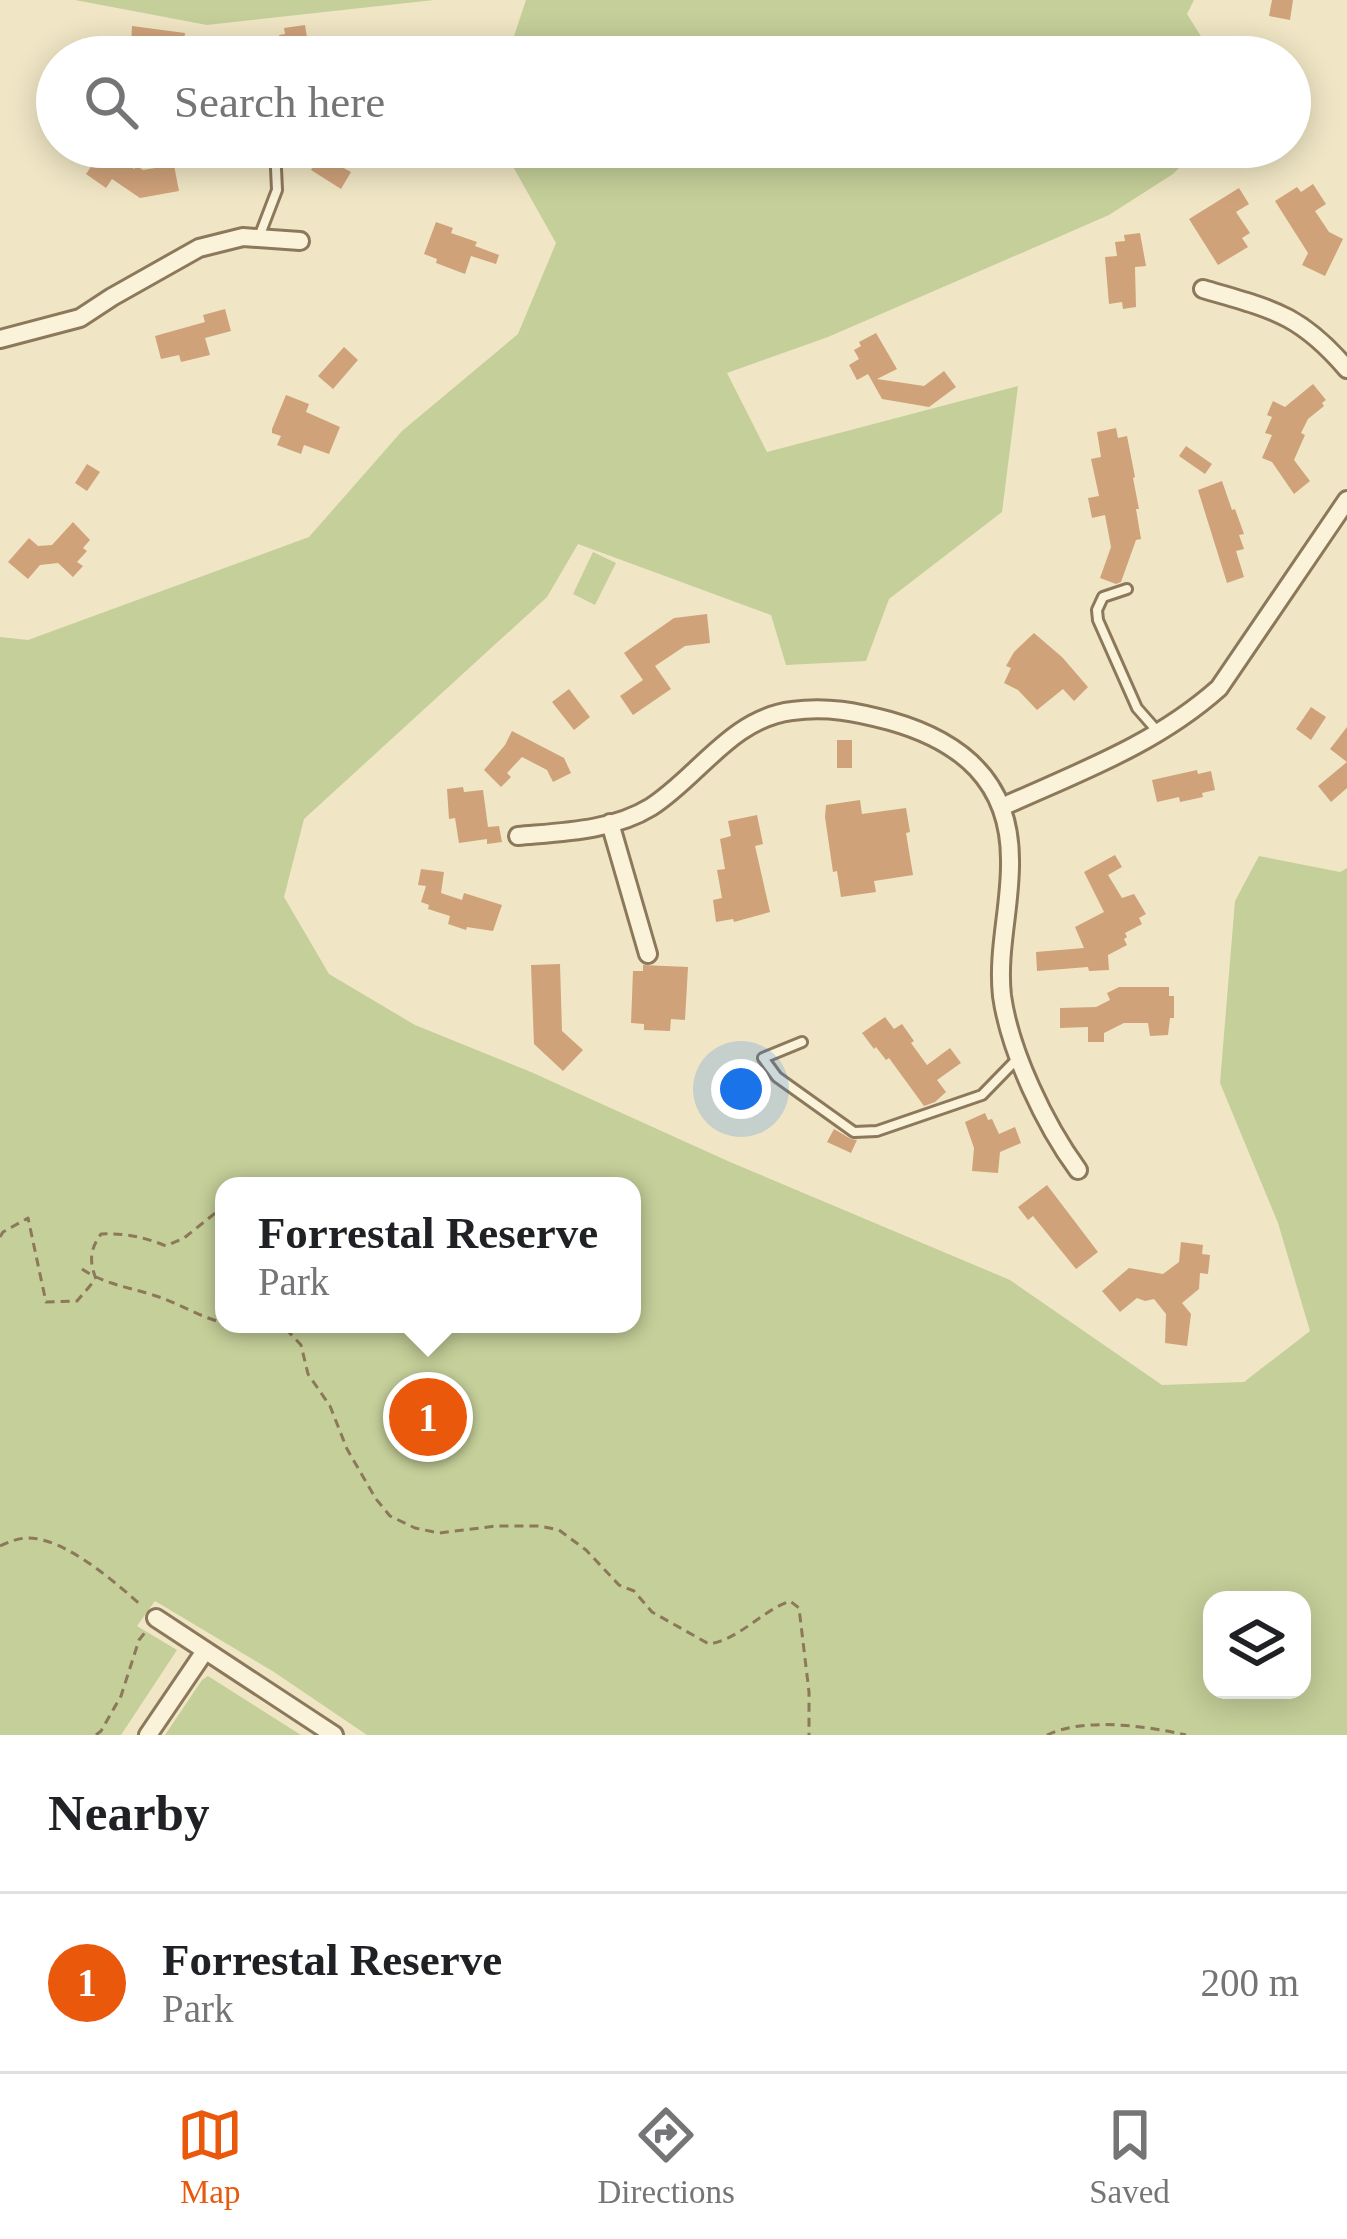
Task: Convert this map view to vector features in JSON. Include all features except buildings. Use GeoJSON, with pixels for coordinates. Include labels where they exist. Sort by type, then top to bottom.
{"type":"FeatureCollection","features":[{"type":"Feature","properties":{"kind":"street"},"geometry":{"type":"LineString","coordinates":[[0,339],[80,318],[199,248],[243,237],[300,241]]}},
{"type":"Feature","properties":{"kind":"street"},"geometry":{"type":"LineString","coordinates":[[1203,289],[1295,320],[1347,370]]}},
{"type":"Feature","properties":{"kind":"street"},"geometry":{"type":"LineString","coordinates":[[1002,807],[1160,734],[1191,713],[1219,688],[1347,500]]}},
{"type":"Feature","properties":{"kind":"street"},"geometry":{"type":"LineString","coordinates":[[518,836],[630,818],[653,806],[748,726],[780,712],[849,711],[938,739],[969,758],[1002,807],[1011,857],[1003,1002],[1019,1057],[1062,1148],[1078,1170]]}},
{"type":"Feature","properties":{"kind":"street"},"geometry":{"type":"LineString","coordinates":[[610,823],[648,954]]}},
{"type":"Feature","properties":{"kind":"street"},"geometry":{"type":"LineString","coordinates":[[156,1618],[334,1735]]}},
{"type":"Feature","properties":{"kind":"street"},"geometry":{"type":"LineString","coordinates":[[148,1735],[205,1651]]}},
{"type":"Feature","properties":{"kind":"lane"},"geometry":{"type":"LineString","coordinates":[[259,238],[277,190],[276,168]]}},
{"type":"Feature","properties":{"kind":"lane"},"geometry":{"type":"LineString","coordinates":[[1127,589],[1102,597],[1098,620],[1137,709],[1160,734]]}},
{"type":"Feature","properties":{"kind":"lane"},"geometry":{"type":"LineString","coordinates":[[802,1042],[763,1058],[777,1077],[854,1132],[877,1131],[982,1095],[1019,1057]]}},
{"type":"Feature","properties":{"kind":"path"},"geometry":{"type":"LineString","coordinates":[[96,1279],[91,1247],[101,1234],[124,1233],[166,1246],[215,1213]]}},
{"type":"Feature","properties":{"kind":"path"},"geometry":{"type":"LineString","coordinates":[[0,1237],[28,1218],[46,1302],[77,1301],[96,1279]]}},
{"type":"Feature","properties":{"kind":"path"},"geometry":{"type":"LineString","coordinates":[[82,1269],[96,1279],[155,1295],[215,1320]]}},
{"type":"Feature","properties":{"kind":"path"},"geometry":{"type":"LineString","coordinates":[[290,1333],[301,1345],[308,1374],[330,1406],[347,1449],[390,1516],[440,1533],[496,1526],[559,1530],[619,1585],[634,1591],[652,1612],[709,1645],[726,1641],[769,1609],[790,1601],[800,1608],[809,1692],[808,1735]]}},
{"type":"Feature","properties":{"kind":"path"},"geometry":{"type":"LineString","coordinates":[[0,1546],[22,1538],[43,1539],[92,1565],[156,1618],[139,1640],[121,1696],[96,1735]]}},
{"type":"Feature","properties":{"kind":"path"},"geometry":{"type":"LineString","coordinates":[[1047,1735],[1106,1726],[1186,1735]]}},
{"type":"Feature","properties":{"kind":"green space"},"geometry":{"type":"Polygon","coordinates":[[[75,0],[434,0],[207,25],[75,0]]]}},
{"type":"Feature","properties":{"kind":"green space"},"geometry":{"type":"Polygon","coordinates":[[[526,0],[1194,0],[1187,14],[1201,36],[514,36],[526,0]]]}},
{"type":"Feature","properties":{"kind":"green space"},"geometry":{"type":"Polygon","coordinates":[[[514,168],[1179,168],[1109,215],[828,337],[727,373],[767,452],[1018,386],[1002,512],[889,599],[866,661],[786,665],[771,615],[578,544],[547,597],[304,819],[284,897],[329,974],[415,1025],[1010,1280],[1162,1385],[1244,1382],[1310,1331],[1278,1223],[1220,1083],[1235,901],[1259,856],[1340,872],[1347,868],[1347,1735],[367,1735],[155,1601],[137,1626],[177,1650],[121,1735],[0,1735],[0,637],[28,640],[309,537],[402,431],[518,334],[556,243],[514,168]]]}},
{"type":"Feature","properties":{"kind":"green space"},"geometry":{"type":"Polygon","coordinates":[[[593,552],[616,563],[595,605],[573,594],[593,552]]]}},
{"type":"Feature","properties":{"kind":"green space"},"geometry":{"type":"Polygon","coordinates":[[[208,1676],[301,1735],[165,1735],[208,1676]]]}},
{"type":"Feature","properties":{"kind":"place","name":"Forrestal Reserve"},"geometry":{"type":"Point","coordinates":[428,1417]}}]}
